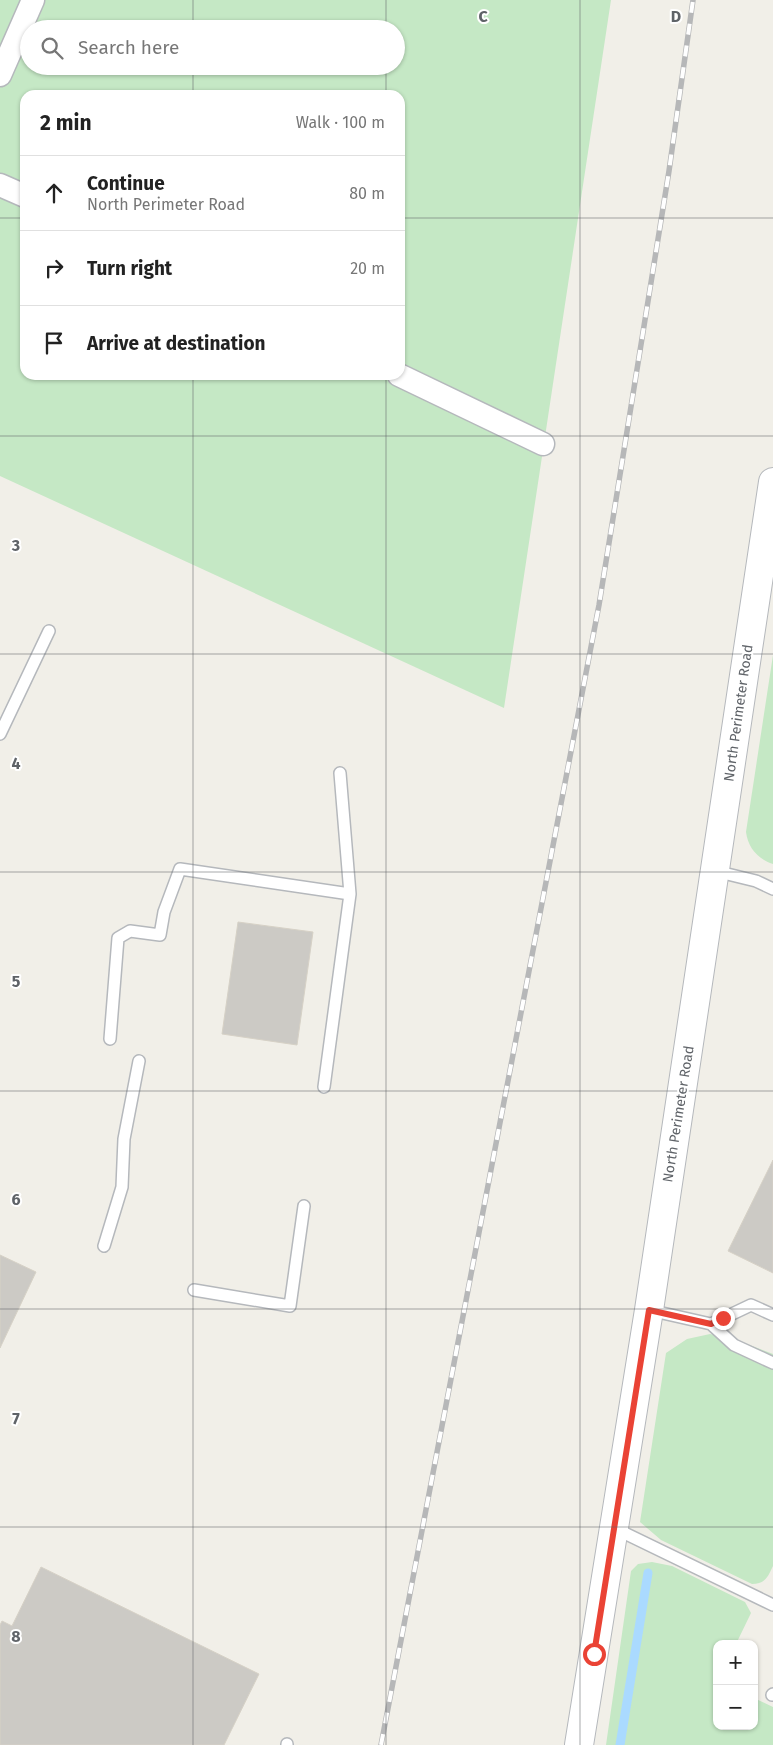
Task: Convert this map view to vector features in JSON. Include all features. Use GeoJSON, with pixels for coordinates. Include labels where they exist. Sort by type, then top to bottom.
{"type":"FeatureCollection","features":[{"type":"Feature","properties":{"kind":"street"},"geometry":{"type":"LineString","coordinates":[[24,20],[33,0]]}},
{"type":"Feature","properties":{"kind":"street"},"geometry":{"type":"LineString","coordinates":[[0,75],[20,30]]}},
{"type":"Feature","properties":{"kind":"street"},"geometry":{"type":"LineString","coordinates":[[0,184],[20,194]]}},
{"type":"Feature","properties":{"kind":"street"},"geometry":{"type":"LineString","coordinates":[[405,378],[544,444]]}},
{"type":"Feature","properties":{"kind":"street","name":"North Perimeter Road"},"geometry":{"type":"LineString","coordinates":[[579,1745],[649,1310],[773,482]]}},
{"type":"Feature","properties":{"kind":"lane"},"geometry":{"type":"LineString","coordinates":[[0,734],[50,631]]}},
{"type":"Feature","properties":{"kind":"lane"},"geometry":{"type":"LineString","coordinates":[[324,1087],[350,894],[340,773]]}},
{"type":"Feature","properties":{"kind":"lane"},"geometry":{"type":"LineString","coordinates":[[110,1038],[118,938],[130,930],[160,935],[164,912],[180,869],[350,894]]}},
{"type":"Feature","properties":{"kind":"lane"},"geometry":{"type":"LineString","coordinates":[[715,871],[756,881],[773,889]]}},
{"type":"Feature","properties":{"kind":"lane"},"geometry":{"type":"LineString","coordinates":[[104,1246],[122,1188],[124,1139],[139,1061]]}},
{"type":"Feature","properties":{"kind":"lane"},"geometry":{"type":"LineString","coordinates":[[194,1290],[290,1306],[304,1206]]}},
{"type":"Feature","properties":{"kind":"lane"},"geometry":{"type":"LineString","coordinates":[[711,1324],[751,1305],[773,1315]]}},
{"type":"Feature","properties":{"kind":"lane"},"geometry":{"type":"LineString","coordinates":[[649,1310],[711,1324],[734,1345],[773,1363]]}},
{"type":"Feature","properties":{"kind":"lane"},"geometry":{"type":"LineString","coordinates":[[614,1528],[773,1605]]}},
{"type":"Feature","properties":{"kind":"green space"},"geometry":{"type":"Polygon","coordinates":[[[0,0],[611,0],[504,708],[0,476],[0,0]]]}},
{"type":"Feature","properties":{"kind":"green space"},"geometry":{"type":"Polygon","coordinates":[[[773,655],[773,864],[758,856],[751,848],[746,832],[773,655]]]}},
{"type":"Feature","properties":{"kind":"green space"},"geometry":{"type":"Polygon","coordinates":[[[710,1334],[731,1338],[773,1354],[773,1566],[766,1579],[757,1584],[752,1584],[661,1540],[640,1522],[666,1353],[687,1339],[710,1334]]]}},
{"type":"Feature","properties":{"kind":"green space"},"geometry":{"type":"Polygon","coordinates":[[[652,1562],[672,1566],[745,1602],[751,1613],[738,1640],[713,1640],[713,1730],[758,1730],[758,1700],[773,1707],[773,1745],[606,1745],[631,1571],[638,1564],[652,1562]]]}},
{"type":"Feature","properties":{"kind":"building"},"geometry":{"type":"Polygon","coordinates":[[[238,922],[313,932],[297,1045],[222,1034],[238,922]]]}},
{"type":"Feature","properties":{"kind":"building"},"geometry":{"type":"Polygon","coordinates":[[[773,1160],[773,1273],[728,1251],[773,1160]]]}},
{"type":"Feature","properties":{"kind":"building"},"geometry":{"type":"Polygon","coordinates":[[[0,1255],[36,1272],[0,1348],[0,1255]]]}},
{"type":"Feature","properties":{"kind":"building"},"geometry":{"type":"Polygon","coordinates":[[[41,1567],[259,1674],[224,1745],[0,1745],[0,1625],[2,1621],[12,1626],[41,1567]]]}},
{"type":"Feature","properties":{"kind":"waterway"},"geometry":{"type":"LineString","coordinates":[[620,1745],[648,1573]]}},
{"type":"Feature","properties":{"kind":"railway"},"geometry":{"type":"LineString","coordinates":[[381,1745],[599,605],[669,171],[693,0]]}},
{"type":"Feature","properties":{"kind":"route"},"geometry":{"type":"LineString","coordinates":[[594,1654],[649,1310],[711,1324],[723,1318]]}}]}
